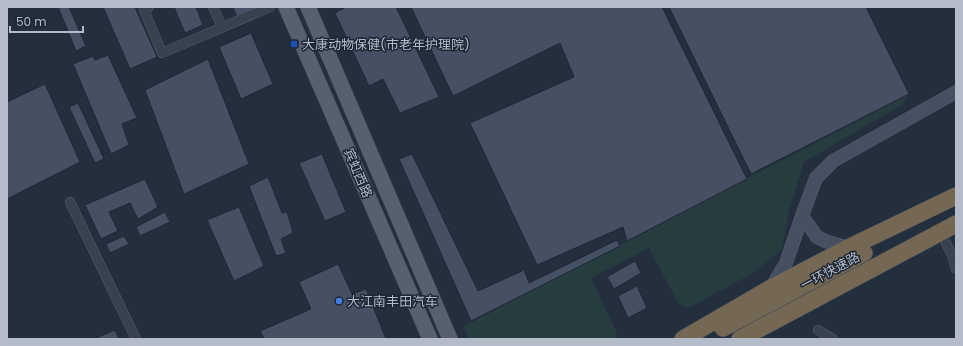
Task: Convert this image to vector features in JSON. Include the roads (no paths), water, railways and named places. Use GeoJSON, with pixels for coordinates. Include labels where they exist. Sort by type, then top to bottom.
{"type":"FeatureCollection","features":[{"type":"Feature","properties":{"kind":"highway"},"geometry":{"type":"LineString","coordinates":[[683,339],[771,288],[848,248],[956,196]]}},
{"type":"Feature","properties":{"kind":"highway","name":"一环快速路"},"geometry":{"type":"LineString","coordinates":[[704,339],[956,202]]}},
{"type":"Feature","properties":{"kind":"highway","name":"一环快速路"},"geometry":{"type":"LineString","coordinates":[[740,339],[956,224]]}},
{"type":"Feature","properties":{"kind":"highway"},"geometry":{"type":"LineString","coordinates":[[763,339],[951,239]]}},
{"type":"Feature","properties":{"kind":"main road","name":"宾虹西路"},"geometry":{"type":"LineString","coordinates":[[286,7],[430,339]]}},
{"type":"Feature","properties":{"kind":"main road","name":"宾虹西路"},"geometry":{"type":"LineString","coordinates":[[308,7],[450,339]]}},
{"type":"Feature","properties":{"kind":"main road"},"geometry":{"type":"LineString","coordinates":[[771,288],[786,263],[816,178],[832,161],[956,92]]}},
{"type":"Feature","properties":{"kind":"main road"},"geometry":{"type":"LineString","coordinates":[[802,216],[817,237],[848,248]]}},
{"type":"Feature","properties":{"kind":"street"},"geometry":{"type":"LineString","coordinates":[[149,7],[144,10],[162,53],[270,7]]}},
{"type":"Feature","properties":{"kind":"street"},"geometry":{"type":"LineString","coordinates":[[213,7],[222,28]]}},
{"type":"Feature","properties":{"kind":"street"},"geometry":{"type":"LineString","coordinates":[[70,202],[136,339]]}},
{"type":"Feature","properties":{"kind":"street"},"geometry":{"type":"LineString","coordinates":[[951,239],[952,255],[956,269]]}},
{"type":"Feature","properties":{"kind":"street"},"geometry":{"type":"LineString","coordinates":[[818,330],[833,339]]}},
{"type":"Feature","properties":{"kind":"place","name":"大康动物保健(市老年护理院)"},"geometry":{"type":"Point","coordinates":[294,44]}},
{"type":"Feature","properties":{"kind":"place","name":"大江南丰田汽车"},"geometry":{"type":"Point","coordinates":[339,301]}}]}
